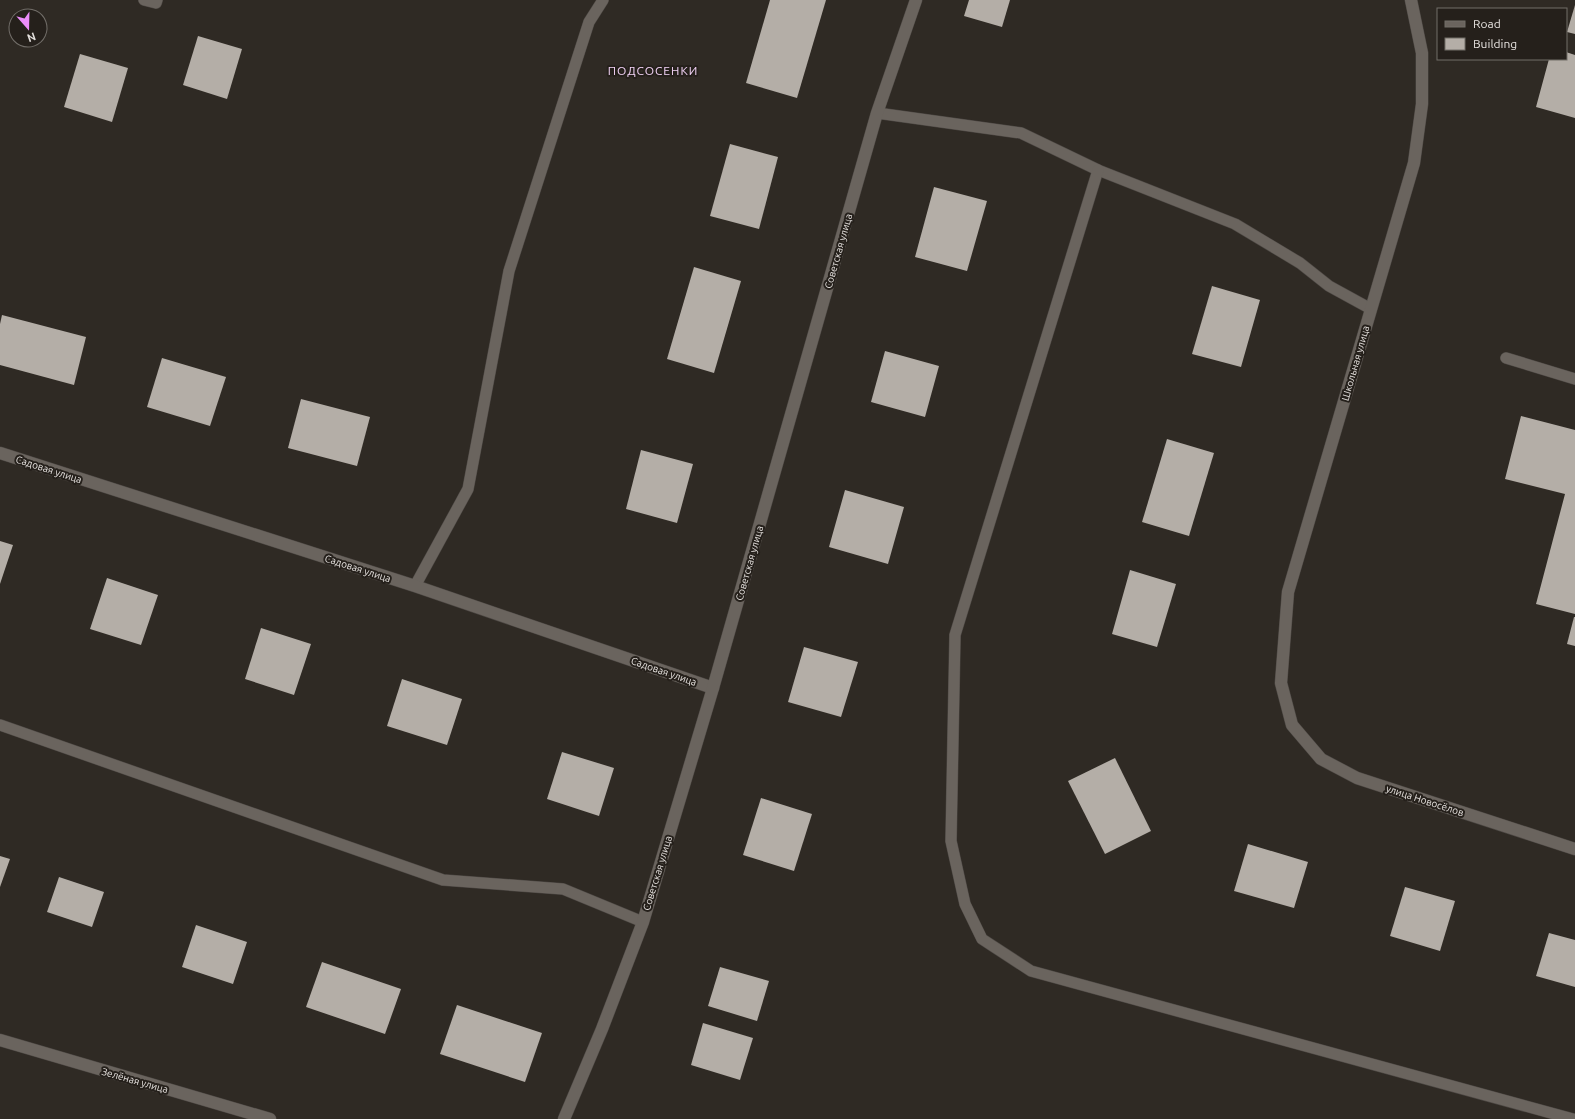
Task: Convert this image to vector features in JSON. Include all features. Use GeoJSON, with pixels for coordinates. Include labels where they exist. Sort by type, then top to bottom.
{"type":"FeatureCollection","features":[{"type":"Feature","properties":{"kind":"street","name":"Советская улица"},"geometry":{"type":"LineString","coordinates":[[564,1119],[602,1029],[643,922],[713,688],[877,113],[916,0]]}},
{"type":"Feature","properties":{"kind":"street","name":"Школьная улица"},"geometry":{"type":"LineString","coordinates":[[1292,725],[1282,683],[1288,592],[1414,163],[1422,104],[1422,53],[1411,0]]}},
{"type":"Feature","properties":{"kind":"street","name":"Садовая улица"},"geometry":{"type":"LineString","coordinates":[[0,453],[416,586],[713,688]]}},
{"type":"Feature","properties":{"kind":"street","name":"улица Новосёлов"},"geometry":{"type":"LineString","coordinates":[[1292,725],[1321,759],[1357,778],[1575,849]]}},
{"type":"Feature","properties":{"kind":"street","name":"Зелёная улица"},"geometry":{"type":"LineString","coordinates":[[0,1040],[270,1119]]}},
{"type":"Feature","properties":{"kind":"lane"},"geometry":{"type":"LineString","coordinates":[[144,0],[156,3],[157,0]]}},
{"type":"Feature","properties":{"kind":"lane"},"geometry":{"type":"LineString","coordinates":[[416,586],[468,489],[509,272],[589,22],[603,0]]}},
{"type":"Feature","properties":{"kind":"lane"},"geometry":{"type":"LineString","coordinates":[[877,113],[1021,133],[1098,170],[1234,224],[1300,263],[1329,286],[1371,309]]}},
{"type":"Feature","properties":{"kind":"lane"},"geometry":{"type":"LineString","coordinates":[[1098,170],[955,635],[951,841],[965,904],[982,939],[1031,971],[1573,1119]]}},
{"type":"Feature","properties":{"kind":"lane"},"geometry":{"type":"LineString","coordinates":[[1506,358],[1575,378]]}},
{"type":"Feature","properties":{"kind":"lane"},"geometry":{"type":"LineString","coordinates":[[0,725],[443,880],[563,889],[643,922]]}},
{"type":"Feature","properties":{"kind":"building"},"geometry":{"type":"Polygon","coordinates":[[[770,0],[826,0],[797,98],[746,83],[770,0]]]}},
{"type":"Feature","properties":{"kind":"building"},"geometry":{"type":"Polygon","coordinates":[[[969,0],[1010,0],[1002,27],[964,16],[969,0]]]}},
{"type":"Feature","properties":{"kind":"building"},"geometry":{"type":"Polygon","coordinates":[[[1575,5],[1575,34],[1567,32],[1575,5]]]}},
{"type":"Feature","properties":{"kind":"building"},"geometry":{"type":"Polygon","coordinates":[[[198,36],[242,49],[227,99],[183,85],[198,36]]]}},
{"type":"Feature","properties":{"kind":"building"},"geometry":{"type":"Polygon","coordinates":[[[1567,52],[1575,55],[1575,118],[1536,107],[1549,60],[1567,60],[1567,52]]]}},
{"type":"Feature","properties":{"kind":"building"},"geometry":{"type":"Polygon","coordinates":[[[80,54],[128,68],[112,122],[64,107],[80,54]]]}},
{"type":"Feature","properties":{"kind":"building"},"geometry":{"type":"Polygon","coordinates":[[[730,144],[778,157],[759,229],[710,216],[730,144]]]}},
{"type":"Feature","properties":{"kind":"building"},"geometry":{"type":"Polygon","coordinates":[[[934,187],[987,201],[967,271],[915,257],[934,187]]]}},
{"type":"Feature","properties":{"kind":"building"},"geometry":{"type":"Polygon","coordinates":[[[694,267],[741,281],[714,373],[667,359],[694,267]]]}},
{"type":"Feature","properties":{"kind":"building"},"geometry":{"type":"Polygon","coordinates":[[[1212,286],[1260,300],[1241,367],[1192,354],[1212,286]]]}},
{"type":"Feature","properties":{"kind":"building"},"geometry":{"type":"Polygon","coordinates":[[[2,315],[86,337],[74,385],[0,365],[0,324],[2,315]]]}},
{"type":"Feature","properties":{"kind":"building"},"geometry":{"type":"Polygon","coordinates":[[[885,351],[939,366],[925,417],[871,402],[885,351]]]}},
{"type":"Feature","properties":{"kind":"building"},"geometry":{"type":"Polygon","coordinates":[[[162,358],[226,377],[210,426],[147,407],[162,358]]]}},
{"type":"Feature","properties":{"kind":"building"},"geometry":{"type":"Polygon","coordinates":[[[301,399],[370,417],[357,466],[288,448],[301,399]]]}},
{"type":"Feature","properties":{"kind":"building"},"geometry":{"type":"Polygon","coordinates":[[[1521,416],[1575,430],[1575,614],[1536,604],[1565,494],[1505,479],[1521,416]]]}},
{"type":"Feature","properties":{"kind":"building"},"geometry":{"type":"Polygon","coordinates":[[[1167,439],[1214,453],[1189,536],[1142,522],[1167,439]]]}},
{"type":"Feature","properties":{"kind":"building"},"geometry":{"type":"Polygon","coordinates":[[[641,450],[693,464],[677,523],[626,509],[641,450]]]}},
{"type":"Feature","properties":{"kind":"building"},"geometry":{"type":"Polygon","coordinates":[[[845,490],[904,507],[888,564],[829,547],[845,490]]]}},
{"type":"Feature","properties":{"kind":"building"},"geometry":{"type":"Polygon","coordinates":[[[0,541],[13,545],[0,584],[0,541]]]}},
{"type":"Feature","properties":{"kind":"building"},"geometry":{"type":"Polygon","coordinates":[[[1130,570],[1176,584],[1157,647],[1112,634],[1130,570]]]}},
{"type":"Feature","properties":{"kind":"building"},"geometry":{"type":"Polygon","coordinates":[[[107,578],[158,595],[141,645],[90,629],[107,578]]]}},
{"type":"Feature","properties":{"kind":"building"},"geometry":{"type":"Polygon","coordinates":[[[1575,617],[1575,646],[1567,644],[1575,617]]]}},
{"type":"Feature","properties":{"kind":"building"},"geometry":{"type":"Polygon","coordinates":[[[261,628],[311,644],[294,695],[245,679],[261,628]]]}},
{"type":"Feature","properties":{"kind":"building"},"geometry":{"type":"Polygon","coordinates":[[[804,647],[858,662],[841,717],[788,702],[804,647]]]}},
{"type":"Feature","properties":{"kind":"building"},"geometry":{"type":"Polygon","coordinates":[[[402,679],[462,699],[447,745],[387,726],[402,679]]]}},
{"type":"Feature","properties":{"kind":"building"},"geometry":{"type":"Polygon","coordinates":[[[562,752],[614,768],[599,816],[547,799],[562,752]]]}},
{"type":"Feature","properties":{"kind":"building"},"geometry":{"type":"Polygon","coordinates":[[[1115,758],[1151,831],[1105,854],[1068,781],[1115,758]]]}},
{"type":"Feature","properties":{"kind":"building"},"geometry":{"type":"Polygon","coordinates":[[[761,798],[812,814],[794,871],[743,855],[761,798]]]}},
{"type":"Feature","properties":{"kind":"building"},"geometry":{"type":"Polygon","coordinates":[[[1248,844],[1308,862],[1294,908],[1234,891],[1248,844]]]}},
{"type":"Feature","properties":{"kind":"building"},"geometry":{"type":"Polygon","coordinates":[[[0,856],[10,859],[0,887],[0,856]]]}},
{"type":"Feature","properties":{"kind":"building"},"geometry":{"type":"Polygon","coordinates":[[[59,877],[104,892],[92,927],[47,912],[59,877]]]}},
{"type":"Feature","properties":{"kind":"building"},"geometry":{"type":"Polygon","coordinates":[[[1405,887],[1455,901],[1440,951],[1390,936],[1405,887]]]}},
{"type":"Feature","properties":{"kind":"building"},"geometry":{"type":"Polygon","coordinates":[[[196,925],[247,942],[233,984],[182,967],[196,925]]]}},
{"type":"Feature","properties":{"kind":"building"},"geometry":{"type":"Polygon","coordinates":[[[1549,933],[1575,940],[1575,987],[1536,976],[1549,933]]]}},
{"type":"Feature","properties":{"kind":"building"},"geometry":{"type":"Polygon","coordinates":[[[322,962],[401,989],[385,1034],[306,1007],[322,962]]]}},
{"type":"Feature","properties":{"kind":"building"},"geometry":{"type":"Polygon","coordinates":[[[720,967],[769,981],[757,1021],[708,1006],[720,967]]]}},
{"type":"Feature","properties":{"kind":"building"},"geometry":{"type":"Polygon","coordinates":[[[457,1005],[542,1033],[525,1082],[440,1054],[457,1005]]]}},
{"type":"Feature","properties":{"kind":"building"},"geometry":{"type":"Polygon","coordinates":[[[703,1023],[753,1038],[740,1080],[691,1065],[703,1023]]]}},
{"type":"Feature","properties":{"kind":"district","name":"ПОДСОСЕНКИ"},"geometry":{"type":"Point","coordinates":[653,71]}}]}
